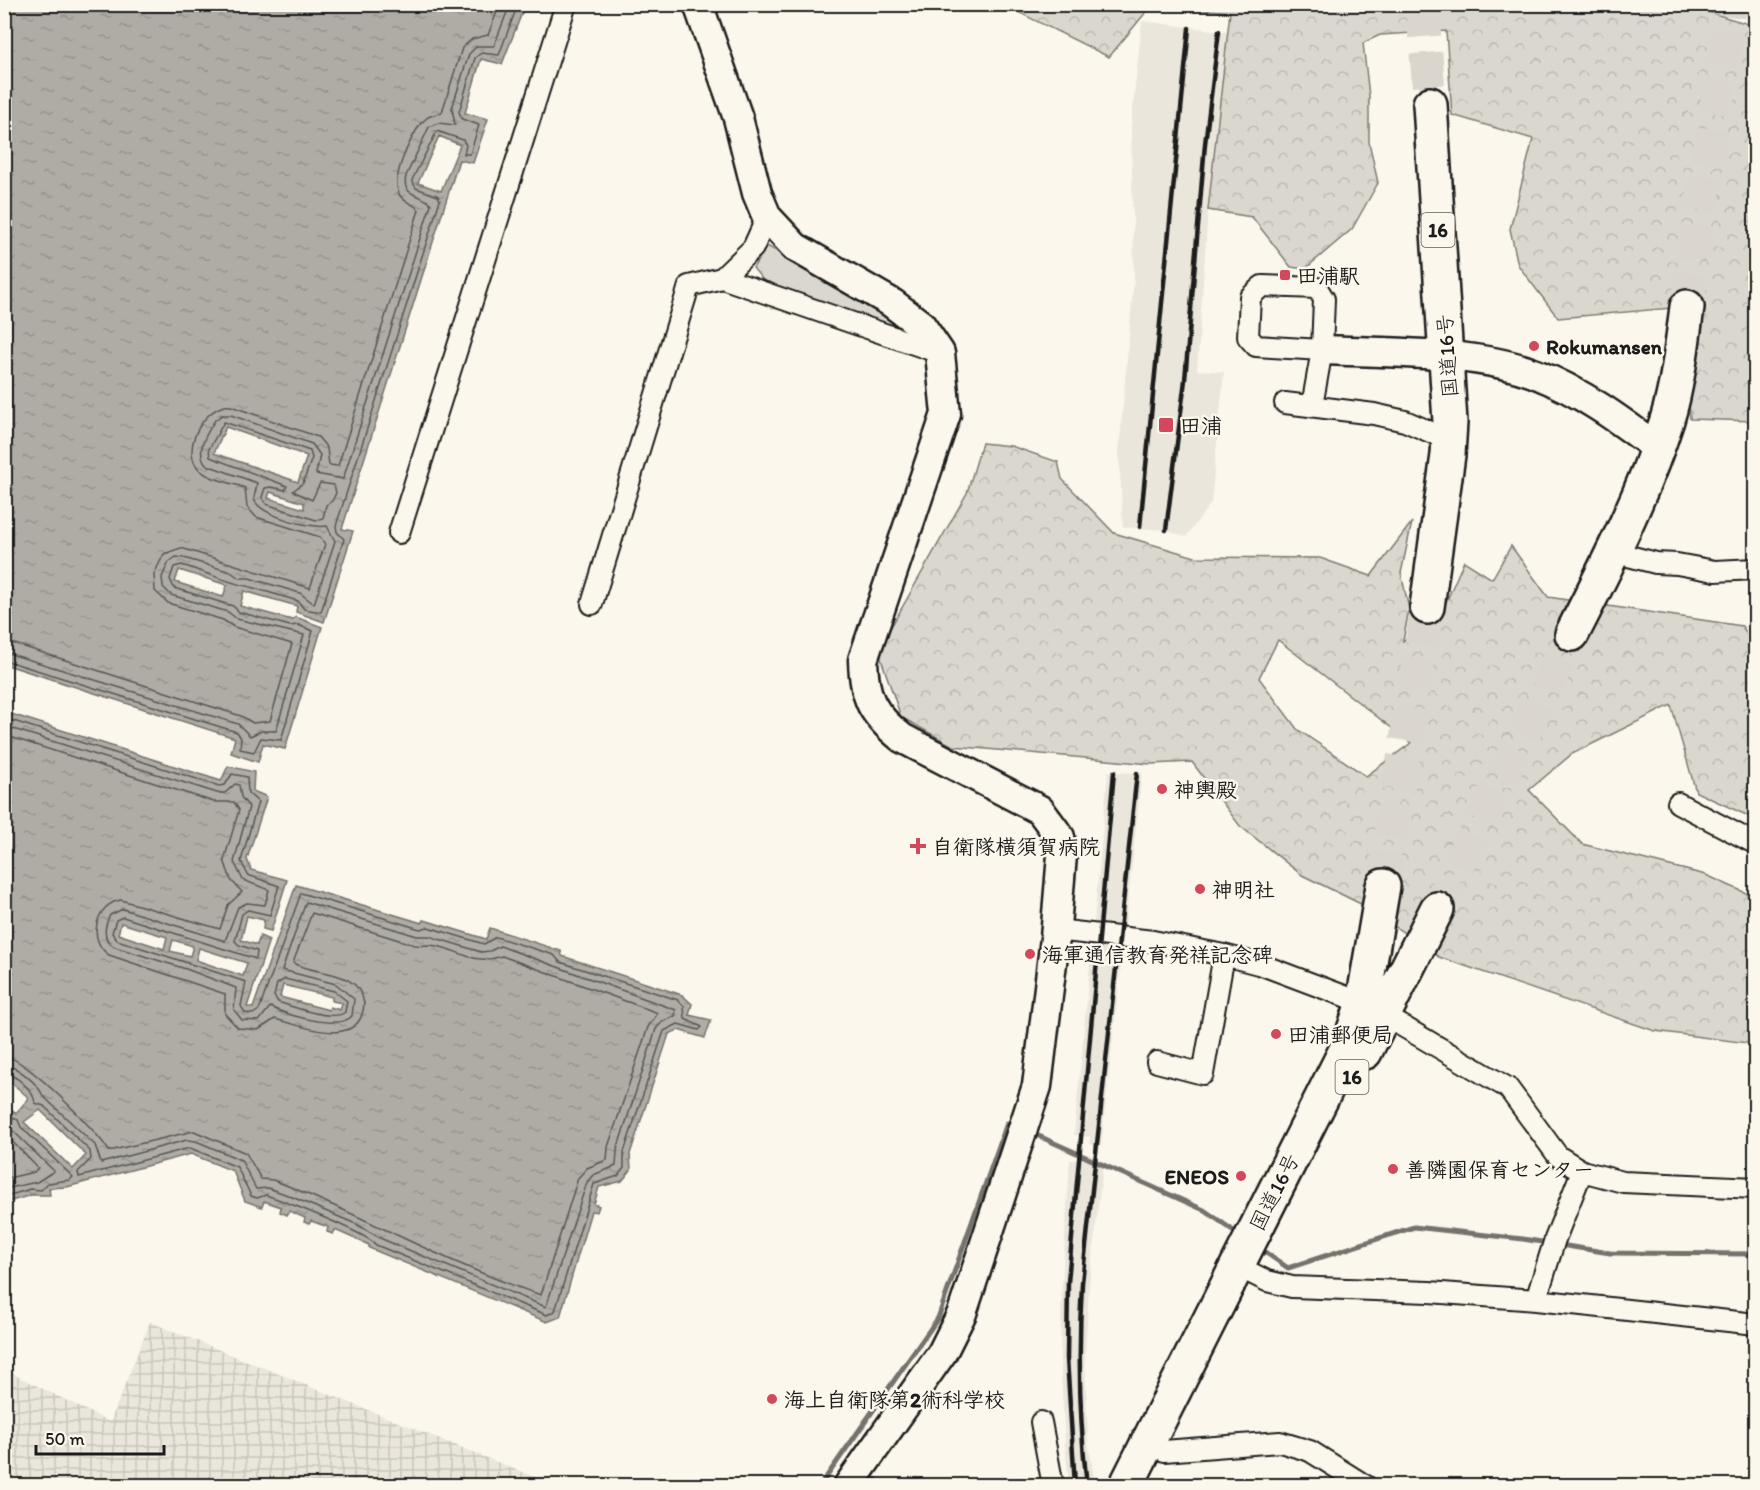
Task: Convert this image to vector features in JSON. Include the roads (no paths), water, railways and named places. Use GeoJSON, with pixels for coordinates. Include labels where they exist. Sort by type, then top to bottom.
{"type":"FeatureCollection","features":[{"type":"Feature","properties":{"kind":"highway","name":"国道16号"},"geometry":{"type":"LineString","coordinates":[[1427,607],[1449,440],[1447,356],[1430,104]]}},
{"type":"Feature","properties":{"kind":"highway"},"geometry":{"type":"LineString","coordinates":[[1572,634],[1613,552],[1657,448],[1676,384],[1687,308]]}},
{"type":"Feature","properties":{"kind":"highway","name":"国道16号"},"geometry":{"type":"LineString","coordinates":[[1373,1010],[1383,886]]}},
{"type":"Feature","properties":{"kind":"highway","name":"国道16号"},"geometry":{"type":"LineString","coordinates":[[1147,1485],[1350,1042],[1437,909]]}},
{"type":"Feature","properties":{"kind":"highway","name":"国道16号"},"geometry":{"type":"LineString","coordinates":[[1126,1485],[1252,1257]]}},
{"type":"Feature","properties":{"kind":"street"},"geometry":{"type":"LineString","coordinates":[[399,533],[566,4]]}},
{"type":"Feature","properties":{"kind":"street"},"geometry":{"type":"LineString","coordinates":[[698,4],[738,118],[757,193],[767,217],[795,247],[892,303],[921,325],[940,353],[946,414],[863,660],[863,684],[870,704],[884,724],[902,738],[1040,810],[1053,824],[1060,837],[1062,855],[1056,930],[1037,1086],[962,1313],[942,1353],[848,1485]]}},
{"type":"Feature","properties":{"kind":"street"},"geometry":{"type":"LineString","coordinates":[[592,603],[689,286],[722,278],[753,248],[767,217]]}},
{"type":"Feature","properties":{"kind":"street"},"geometry":{"type":"LineString","coordinates":[[722,278],[940,353]]}},
{"type":"Feature","properties":{"kind":"street"},"geometry":{"type":"LineString","coordinates":[[1312,406],[1322,350],[1324,299],[1317,288],[1262,286],[1250,297],[1248,337],[1256,346],[1322,350],[1447,356],[1535,373],[1616,418],[1657,448]]}},
{"type":"Feature","properties":{"kind":"street"},"geometry":{"type":"LineString","coordinates":[[1285,403],[1374,414],[1405,421],[1449,440]]}},
{"type":"Feature","properties":{"kind":"street"},"geometry":{"type":"LineString","coordinates":[[1613,552],[1656,563],[1677,564],[1715,571],[1755,569]]}},
{"type":"Feature","properties":{"kind":"street"},"geometry":{"type":"LineString","coordinates":[[1678,803],[1755,844]]}},
{"type":"Feature","properties":{"kind":"street"},"geometry":{"type":"LineString","coordinates":[[1056,930],[1153,941],[1224,955],[1262,965],[1373,1010],[1508,1088],[1558,1155],[1582,1171],[1623,1182],[1755,1188]]}},
{"type":"Feature","properties":{"kind":"street"},"geometry":{"type":"LineString","coordinates":[[1157,1062],[1203,1074],[1224,955]]}},
{"type":"Feature","properties":{"kind":"street"},"geometry":{"type":"LineString","coordinates":[[1536,1300],[1555,1239],[1582,1171]]}},
{"type":"Feature","properties":{"kind":"street"},"geometry":{"type":"LineString","coordinates":[[1252,1257],[1292,1287],[1429,1292],[1536,1300],[1755,1324]]}},
{"type":"Feature","properties":{"kind":"street"},"geometry":{"type":"LineString","coordinates":[[1041,1422],[1053,1485]]}},
{"type":"Feature","properties":{"kind":"street"},"geometry":{"type":"LineString","coordinates":[[1164,1451],[1280,1442],[1310,1450],[1366,1485]]}},
{"type":"Feature","properties":{"kind":"water"},"geometry":{"type":"Polygon","coordinates":[[[5,4],[525,5],[502,64],[481,59],[465,113],[488,119],[473,163],[459,160],[342,529],[353,531],[324,622],[296,612],[297,606],[244,591],[240,606],[292,620],[296,617],[322,627],[285,749],[263,744],[258,762],[231,753],[235,738],[7,665],[5,671],[5,4]],[[439,136],[418,183],[441,191],[460,145],[439,136]],[[226,427],[214,453],[298,482],[307,456],[226,427]],[[270,492],[268,498],[304,509],[304,503],[270,492]],[[179,570],[175,582],[223,597],[227,585],[179,570]]]}},
{"type":"Feature","properties":{"kind":"water"},"geometry":{"type":"Polygon","coordinates":[[[5,712],[221,781],[228,766],[254,772],[253,791],[267,797],[247,859],[251,870],[287,880],[271,931],[263,929],[264,920],[247,916],[241,940],[257,945],[260,936],[269,940],[247,1007],[253,1008],[296,885],[422,923],[424,920],[486,939],[490,928],[561,951],[562,956],[682,995],[692,1004],[689,1015],[711,1020],[705,1038],[678,1030],[669,1034],[630,1154],[631,1170],[622,1181],[599,1187],[594,1204],[599,1206],[597,1212],[591,1211],[560,1317],[547,1322],[369,1248],[369,1245],[335,1230],[333,1234],[327,1232],[328,1227],[311,1221],[309,1224],[304,1222],[305,1218],[289,1211],[287,1215],[280,1212],[281,1207],[264,1201],[262,1207],[245,1201],[233,1171],[191,1154],[67,1187],[49,1188],[50,1195],[31,1195],[5,1203],[5,1104],[16,1113],[29,1098],[5,1077],[5,712]],[[121,923],[118,934],[164,949],[167,937],[121,923]],[[173,940],[170,951],[190,956],[193,946],[173,940]],[[199,948],[196,960],[243,976],[247,963],[199,948]],[[283,985],[280,997],[329,1010],[330,1007],[340,1010],[342,1003],[332,1001],[332,997],[283,985]],[[40,1110],[24,1122],[73,1169],[86,1155],[40,1110]]]}},
{"type":"Feature","properties":{"kind":"waterway"},"geometry":{"type":"LineString","coordinates":[[820,1486],[938,1318],[1007,1123],[1015,1126]]}},
{"type":"Feature","properties":{"kind":"waterway"},"geometry":{"type":"LineString","coordinates":[[1032,1133],[1204,1210],[1241,1236]]}},
{"type":"Feature","properties":{"kind":"waterway"},"geometry":{"type":"LineString","coordinates":[[1259,1248],[1288,1268],[1414,1227],[1523,1239],[1610,1253],[1756,1254]]}},
{"type":"Feature","properties":{"kind":"waterway"},"geometry":{"type":"LineString","coordinates":[[876,1480],[881,1486]]}},
{"type":"Feature","properties":{"kind":"tunnel"},"geometry":{"type":"LineString","coordinates":[[1422,4],[1430,104]]}},
{"type":"Feature","properties":{"kind":"tunnel"},"geometry":{"type":"LineString","coordinates":[[1687,307],[1731,4]]}},
{"type":"Feature","properties":{"kind":"tunnel"},"geometry":{"type":"LineString","coordinates":[[1383,886],[1427,607]]}},
{"type":"Feature","properties":{"kind":"tunnel"},"geometry":{"type":"LineString","coordinates":[[1437,909],[1572,634]]}},
{"type":"Feature","properties":{"kind":"railway"},"geometry":{"type":"LineString","coordinates":[[1140,527],[1189,28]]}},
{"type":"Feature","properties":{"kind":"railway"},"geometry":{"type":"LineString","coordinates":[[1166,530],[1185,380],[1205,144],[1219,31]]}},
{"type":"Feature","properties":{"kind":"railway"},"geometry":{"type":"LineString","coordinates":[[1075,1486],[1067,1358],[1068,1282],[1114,772]]}},
{"type":"Feature","properties":{"kind":"railway"},"geometry":{"type":"LineString","coordinates":[[1087,1486],[1080,1384],[1082,1283],[1137,773]]}},
{"type":"Feature","properties":{"kind":"place","name":"田浦駅"},"geometry":{"type":"Point","coordinates":[1285,275]}},
{"type":"Feature","properties":{"kind":"place","name":"Rokumansen"},"geometry":{"type":"Point","coordinates":[1534,346]}},
{"type":"Feature","properties":{"kind":"place","name":"田浦"},"geometry":{"type":"Point","coordinates":[1166,425]}},
{"type":"Feature","properties":{"kind":"place","name":"神輿殿"},"geometry":{"type":"Point","coordinates":[1162,789]}},
{"type":"Feature","properties":{"kind":"place","name":"自衛隊横須賀病院"},"geometry":{"type":"Point","coordinates":[918,846]}},
{"type":"Feature","properties":{"kind":"place","name":"神明社"},"geometry":{"type":"Point","coordinates":[1200,889]}},
{"type":"Feature","properties":{"kind":"place","name":"海軍通信教育発祥記念碑"},"geometry":{"type":"Point","coordinates":[1030,954]}},
{"type":"Feature","properties":{"kind":"place","name":"田浦郵便局"},"geometry":{"type":"Point","coordinates":[1276,1034]}},
{"type":"Feature","properties":{"kind":"place","name":"善隣園保育センター"},"geometry":{"type":"Point","coordinates":[1393,1169]}},
{"type":"Feature","properties":{"kind":"place","name":"ENEOS"},"geometry":{"type":"Point","coordinates":[1241,1176]}},
{"type":"Feature","properties":{"kind":"place","name":"海上自衛隊第2術科学校"},"geometry":{"type":"Point","coordinates":[772,1399]}}]}
